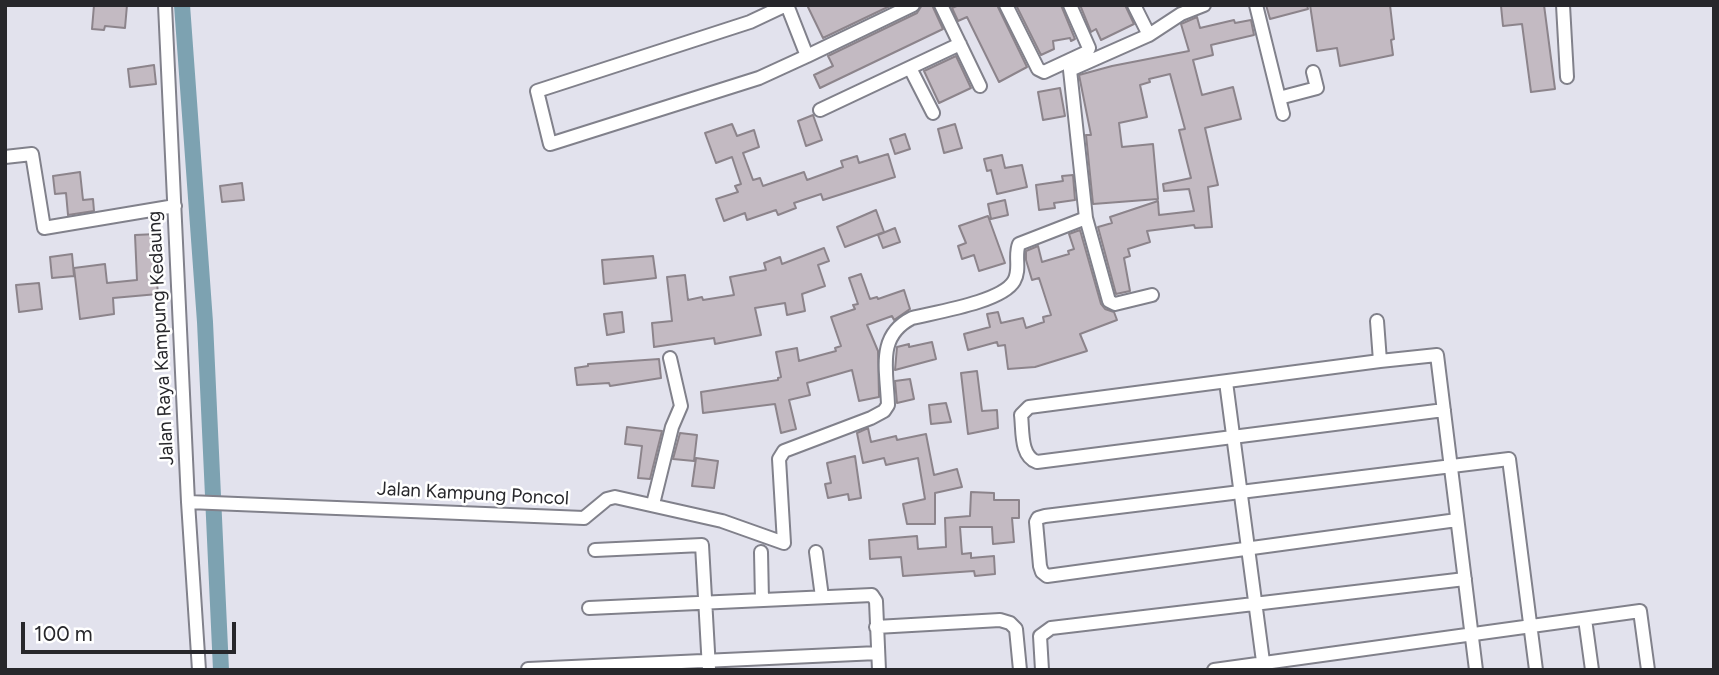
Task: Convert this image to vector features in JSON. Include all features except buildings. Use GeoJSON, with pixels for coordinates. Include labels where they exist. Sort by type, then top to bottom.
{"type":"FeatureCollection","features":[{"type":"Feature","properties":{"kind":"street","name":"Jalan Raya Kampung Kedaung"},"geometry":{"type":"LineString","coordinates":[[165,5],[200,670]]}},
{"type":"Feature","properties":{"kind":"street"},"geometry":{"type":"LineString","coordinates":[[807,57],[787,5],[750,22],[537,91],[550,144],[759,78],[807,57],[913,5]]}},
{"type":"Feature","properties":{"kind":"street"},"geometry":{"type":"LineString","coordinates":[[941,5],[980,86]]}},
{"type":"Feature","properties":{"kind":"street"},"geometry":{"type":"LineString","coordinates":[[1006,5],[1038,69],[1044,72],[1087,52],[1089,48],[1070,5]]}},
{"type":"Feature","properties":{"kind":"street"},"geometry":{"type":"LineString","coordinates":[[1134,5],[1149,35]]}},
{"type":"Feature","properties":{"kind":"street"},"geometry":{"type":"LineString","coordinates":[[1152,295],[1115,304],[1109,302],[1086,218],[1070,70],[1149,35],[1181,15],[1205,5]]}},
{"type":"Feature","properties":{"kind":"street"},"geometry":{"type":"LineString","coordinates":[[1256,5],[1283,114]]}},
{"type":"Feature","properties":{"kind":"street"},"geometry":{"type":"LineString","coordinates":[[1563,5],[1567,78]]}},
{"type":"Feature","properties":{"kind":"street"},"geometry":{"type":"LineString","coordinates":[[820,110],[960,44]]}},
{"type":"Feature","properties":{"kind":"street"},"geometry":{"type":"LineString","coordinates":[[911,68],[933,113]]}},
{"type":"Feature","properties":{"kind":"street"},"geometry":{"type":"LineString","coordinates":[[1279,98],[1317,88],[1313,72]]}},
{"type":"Feature","properties":{"kind":"street"},"geometry":{"type":"LineString","coordinates":[[5,157],[32,154],[44,228],[175,206]]}},
{"type":"Feature","properties":{"kind":"street","name":"Jalan Kampung Poncol"},"geometry":{"type":"LineString","coordinates":[[193,501],[584,518],[611,497],[722,521],[785,542],[779,459],[781,454],[884,411],[888,404],[886,345],[896,329],[912,318],[988,298],[1007,289],[1013,284],[1017,274],[1016,251],[1019,244],[1086,218]]}},
{"type":"Feature","properties":{"kind":"street"},"geometry":{"type":"LineString","coordinates":[[1377,321],[1380,361]]}},
{"type":"Feature","properties":{"kind":"street"},"geometry":{"type":"LineString","coordinates":[[1444,410],[1037,463],[1025,454],[1021,415],[1029,407],[1437,355],[1444,410],[1451,466],[1457,520],[1476,670]]}},
{"type":"Feature","properties":{"kind":"street"},"geometry":{"type":"LineString","coordinates":[[653,505],[672,428],[681,406],[670,358]]}},
{"type":"Feature","properties":{"kind":"street"},"geometry":{"type":"LineString","coordinates":[[1226,382],[1264,667]]}},
{"type":"Feature","properties":{"kind":"street"},"geometry":{"type":"LineString","coordinates":[[1457,520],[1047,576],[1040,566],[1036,522],[1038,518],[1509,459],[1536,670]]}},
{"type":"Feature","properties":{"kind":"street"},"geometry":{"type":"LineString","coordinates":[[595,550],[702,545],[709,666]]}},
{"type":"Feature","properties":{"kind":"street"},"geometry":{"type":"LineString","coordinates":[[761,552],[762,600]]}},
{"type":"Feature","properties":{"kind":"street"},"geometry":{"type":"LineString","coordinates":[[816,552],[822,597]]}},
{"type":"Feature","properties":{"kind":"street"},"geometry":{"type":"LineString","coordinates":[[1042,670],[1040,636],[1051,628],[1465,579]]}},
{"type":"Feature","properties":{"kind":"street"},"geometry":{"type":"LineString","coordinates":[[589,608],[872,595],[876,601],[878,670]]}},
{"type":"Feature","properties":{"kind":"street"},"geometry":{"type":"LineString","coordinates":[[1214,670],[1264,667],[1640,611],[1648,670]]}},
{"type":"Feature","properties":{"kind":"street"},"geometry":{"type":"LineString","coordinates":[[1585,619],[1592,670]]}},
{"type":"Feature","properties":{"kind":"street"},"geometry":{"type":"LineString","coordinates":[[876,627],[1000,620],[1010,622],[1017,629],[1020,670]]}},
{"type":"Feature","properties":{"kind":"street"},"geometry":{"type":"LineString","coordinates":[[536,669],[709,666],[878,653]]}},
{"type":"Feature","properties":{"kind":"waterway"},"geometry":{"type":"LineString","coordinates":[[182,5],[205,322],[221,670]]}}]}
